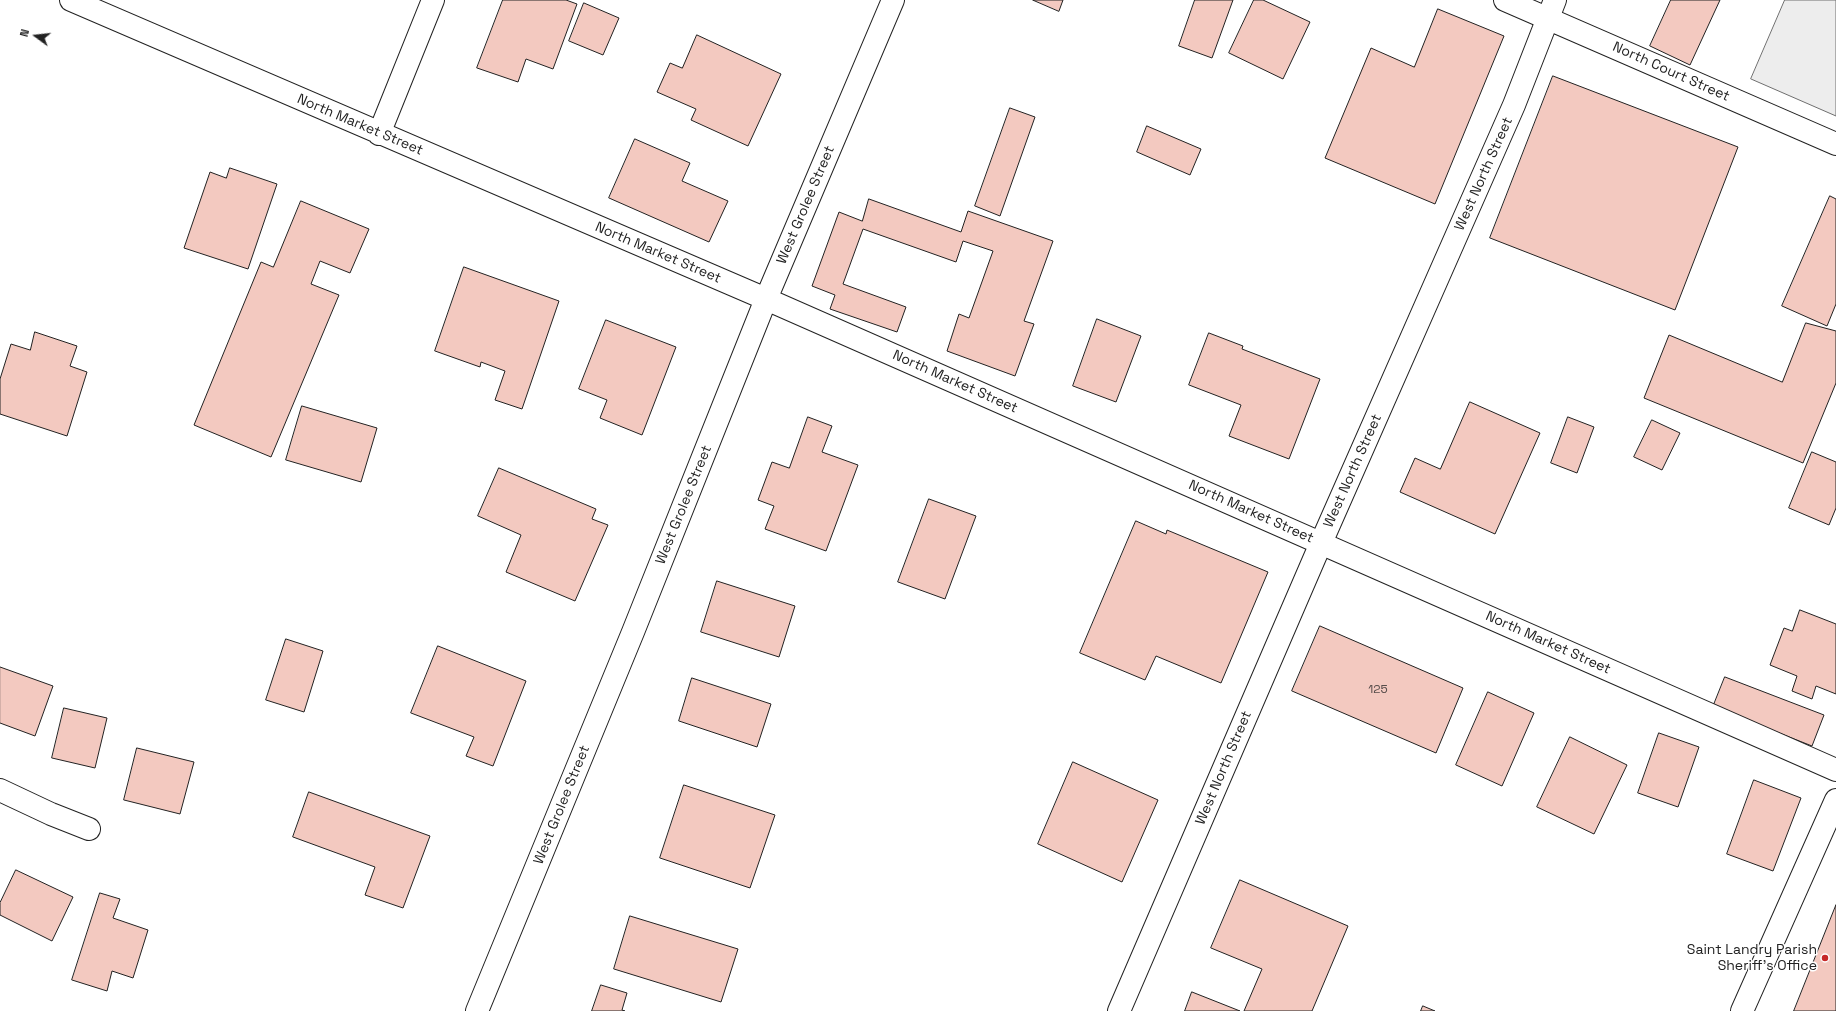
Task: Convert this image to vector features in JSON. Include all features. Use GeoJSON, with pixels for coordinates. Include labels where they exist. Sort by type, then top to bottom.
{"type":"FeatureCollection","features":[{"type":"Feature","properties":{"kind":"street","name":"North Market Street"},"geometry":{"type":"LineString","coordinates":[[71,0],[766,300],[1836,770]]}},
{"type":"Feature","properties":{"kind":"street"},"geometry":{"type":"LineString","coordinates":[[379,134],[434,0]]}},
{"type":"Feature","properties":{"kind":"street","name":"West Grolee Street"},"geometry":{"type":"LineString","coordinates":[[477,1011],[633,632],[766,300],[893,0]]}},
{"type":"Feature","properties":{"kind":"street","name":"North Court Street"},"geometry":{"type":"LineString","coordinates":[[1505,0],[1552,9],[1836,144]]}},
{"type":"Feature","properties":{"kind":"street","name":"West North Street"},"geometry":{"type":"LineString","coordinates":[[1118,1011],[1321,543],[1514,106],[1552,9]]}},
{"type":"Feature","properties":{"kind":"street"},"geometry":{"type":"LineString","coordinates":[[0,790],[51,814],[89,829]]}},
{"type":"Feature","properties":{"kind":"street"},"geometry":{"type":"LineString","coordinates":[[1742,1011],[1836,800]]}},
{"type":"Feature","properties":{"kind":"shaded area"},"geometry":{"type":"Polygon","coordinates":[[[1785,0],[1836,0],[1836,116],[1751,79],[1785,0]]]}},
{"type":"Feature","properties":{"kind":"building"},"geometry":{"type":"Polygon","coordinates":[[[503,0],[566,0],[577,4],[553,69],[526,59],[518,82],[477,68],[503,0]]]}},
{"type":"Feature","properties":{"kind":"building"},"geometry":{"type":"Polygon","coordinates":[[[1033,0],[1063,0],[1059,11],[1033,0]]]}},
{"type":"Feature","properties":{"kind":"building"},"geometry":{"type":"Polygon","coordinates":[[[1195,0],[1233,0],[1212,58],[1179,46],[1195,0]]]}},
{"type":"Feature","properties":{"kind":"building"},"geometry":{"type":"Polygon","coordinates":[[[1254,0],[1263,0],[1310,22],[1283,79],[1229,53],[1254,0]]]}},
{"type":"Feature","properties":{"kind":"building"},"geometry":{"type":"Polygon","coordinates":[[[1671,0],[1720,0],[1690,65],[1650,46],[1671,0]]]}},
{"type":"Feature","properties":{"kind":"building"},"geometry":{"type":"Polygon","coordinates":[[[584,3],[619,18],[603,55],[569,41],[584,3]]]}},
{"type":"Feature","properties":{"kind":"building"},"geometry":{"type":"Polygon","coordinates":[[[1438,9],[1504,36],[1435,204],[1325,158],[1371,48],[1414,67],[1438,9]]]}},
{"type":"Feature","properties":{"kind":"building"},"geometry":{"type":"Polygon","coordinates":[[[697,35],[781,74],[748,146],[691,120],[696,109],[657,92],[670,63],[682,68],[697,35]]]}},
{"type":"Feature","properties":{"kind":"building"},"geometry":{"type":"Polygon","coordinates":[[[1553,76],[1738,147],[1675,310],[1490,238],[1553,76]]]}},
{"type":"Feature","properties":{"kind":"building"},"geometry":{"type":"Polygon","coordinates":[[[1010,108],[1035,117],[1000,216],[975,206],[1010,108]]]}},
{"type":"Feature","properties":{"kind":"building"},"geometry":{"type":"Polygon","coordinates":[[[1147,126],[1201,149],[1190,175],[1137,152],[1147,126]]]}},
{"type":"Feature","properties":{"kind":"building"},"geometry":{"type":"Polygon","coordinates":[[[635,139],[690,163],[682,181],[728,201],[709,242],[609,198],[635,139]]]}},
{"type":"Feature","properties":{"kind":"building"},"geometry":{"type":"Polygon","coordinates":[[[230,168],[277,184],[248,269],[184,248],[210,172],[226,178],[230,168]]]}},
{"type":"Feature","properties":{"kind":"building"},"geometry":{"type":"Polygon","coordinates":[[[1830,196],[1836,199],[1836,304],[1827,326],[1782,306],[1830,196]]]}},
{"type":"Feature","properties":{"kind":"building"},"geometry":{"type":"Polygon","coordinates":[[[869,199],[961,232],[968,211],[1053,241],[1024,321],[1034,324],[1015,376],[947,351],[959,314],[969,318],[993,251],[963,241],[956,262],[863,229],[843,284],[906,307],[897,332],[830,309],[835,295],[812,286],[839,212],[862,221],[869,199]]]}},
{"type":"Feature","properties":{"kind":"building"},"geometry":{"type":"Polygon","coordinates":[[[301,201],[369,229],[350,273],[320,261],[311,284],[339,295],[271,457],[194,425],[261,262],[273,267],[301,201]]]}},
{"type":"Feature","properties":{"kind":"building"},"geometry":{"type":"Polygon","coordinates":[[[464,267],[559,301],[522,409],[495,400],[505,371],[481,362],[480,367],[435,351],[464,267]]]}},
{"type":"Feature","properties":{"kind":"building"},"geometry":{"type":"Polygon","coordinates":[[[1097,319],[1141,336],[1116,402],[1073,386],[1097,319]]]}},
{"type":"Feature","properties":{"kind":"building"},"geometry":{"type":"Polygon","coordinates":[[[606,320],[676,347],[642,435],[600,418],[607,400],[579,389],[606,320]]]}},
{"type":"Feature","properties":{"kind":"building"},"geometry":{"type":"Polygon","coordinates":[[[1806,323],[1836,331],[1836,383],[1803,463],[1644,398],[1669,335],[1782,382],[1806,323]]]}},
{"type":"Feature","properties":{"kind":"building"},"geometry":{"type":"Polygon","coordinates":[[[35,332],[77,346],[70,366],[87,372],[67,436],[0,414],[0,379],[11,344],[30,350],[35,332]]]}},
{"type":"Feature","properties":{"kind":"building"},"geometry":{"type":"Polygon","coordinates":[[[1209,333],[1243,346],[1242,349],[1320,379],[1289,459],[1229,436],[1241,405],[1189,385],[1209,333]]]}},
{"type":"Feature","properties":{"kind":"building"},"geometry":{"type":"Polygon","coordinates":[[[1470,402],[1540,433],[1495,534],[1400,492],[1415,458],[1440,469],[1470,402]]]}},
{"type":"Feature","properties":{"kind":"building"},"geometry":{"type":"Polygon","coordinates":[[[302,406],[377,428],[361,482],[286,460],[302,406]]]}},
{"type":"Feature","properties":{"kind":"building"},"geometry":{"type":"Polygon","coordinates":[[[808,417],[832,426],[822,452],[858,465],[826,551],[765,529],[774,506],[758,500],[772,462],[789,468],[808,417]]]}},
{"type":"Feature","properties":{"kind":"building"},"geometry":{"type":"Polygon","coordinates":[[[1568,417],[1594,427],[1577,473],[1551,463],[1568,417]]]}},
{"type":"Feature","properties":{"kind":"building"},"geometry":{"type":"Polygon","coordinates":[[[1652,420],[1680,433],[1662,470],[1634,457],[1652,420]]]}},
{"type":"Feature","properties":{"kind":"building"},"geometry":{"type":"Polygon","coordinates":[[[1812,452],[1836,462],[1836,508],[1829,525],[1789,508],[1812,452]]]}},
{"type":"Feature","properties":{"kind":"building"},"geometry":{"type":"Polygon","coordinates":[[[499,468],[596,509],[592,519],[608,525],[575,601],[506,572],[521,535],[478,516],[499,468]]]}},
{"type":"Feature","properties":{"kind":"building"},"geometry":{"type":"Polygon","coordinates":[[[929,499],[976,516],[945,599],[898,582],[929,499]]]}},
{"type":"Feature","properties":{"kind":"building"},"geometry":{"type":"Polygon","coordinates":[[[1136,521],[1166,534],[1167,530],[1268,572],[1221,683],[1156,656],[1145,680],[1080,653],[1136,521]]]}},
{"type":"Feature","properties":{"kind":"building"},"geometry":{"type":"Polygon","coordinates":[[[717,581],[795,606],[779,657],[701,632],[717,581]]]}},
{"type":"Feature","properties":{"kind":"building"},"geometry":{"type":"Polygon","coordinates":[[[1800,610],[1836,624],[1836,694],[1816,686],[1812,699],[1792,691],[1797,676],[1770,665],[1784,628],[1792,631],[1800,610]]]}},
{"type":"Feature","properties":{"kind":"building"},"geometry":{"type":"Polygon","coordinates":[[[1320,626],[1463,688],[1436,753],[1292,691],[1320,626]]]}},
{"type":"Feature","properties":{"kind":"building"},"geometry":{"type":"Polygon","coordinates":[[[286,639],[323,651],[304,712],[266,700],[286,639]]]}},
{"type":"Feature","properties":{"kind":"building"},"geometry":{"type":"Polygon","coordinates":[[[438,646],[526,681],[493,766],[466,756],[474,737],[411,713],[438,646]]]}},
{"type":"Feature","properties":{"kind":"building"},"geometry":{"type":"Polygon","coordinates":[[[0,667],[53,686],[35,736],[0,723],[0,667]]]}},
{"type":"Feature","properties":{"kind":"building"},"geometry":{"type":"Polygon","coordinates":[[[1725,677],[1824,715],[1812,746],[1713,707],[1725,677]]]}},
{"type":"Feature","properties":{"kind":"building"},"geometry":{"type":"Polygon","coordinates":[[[692,678],[771,704],[757,747],[679,721],[692,678]]]}},
{"type":"Feature","properties":{"kind":"building"},"geometry":{"type":"Polygon","coordinates":[[[1488,692],[1534,713],[1502,786],[1456,765],[1488,692]]]}},
{"type":"Feature","properties":{"kind":"building"},"geometry":{"type":"Polygon","coordinates":[[[64,708],[107,718],[95,768],[52,758],[64,708]]]}},
{"type":"Feature","properties":{"kind":"building"},"geometry":{"type":"Polygon","coordinates":[[[1659,733],[1699,747],[1678,807],[1638,793],[1659,733]]]}},
{"type":"Feature","properties":{"kind":"building"},"geometry":{"type":"Polygon","coordinates":[[[1570,737],[1627,765],[1594,834],[1537,807],[1570,737]]]}},
{"type":"Feature","properties":{"kind":"building"},"geometry":{"type":"Polygon","coordinates":[[[137,748],[194,762],[180,814],[124,800],[137,748]]]}},
{"type":"Feature","properties":{"kind":"building"},"geometry":{"type":"Polygon","coordinates":[[[1073,762],[1158,800],[1122,882],[1038,844],[1073,762]]]}},
{"type":"Feature","properties":{"kind":"building"},"geometry":{"type":"Polygon","coordinates":[[[1754,780],[1801,798],[1773,871],[1727,854],[1754,780]]]}},
{"type":"Feature","properties":{"kind":"building"},"geometry":{"type":"Polygon","coordinates":[[[684,785],[775,815],[750,888],[660,858],[684,785]]]}},
{"type":"Feature","properties":{"kind":"building"},"geometry":{"type":"Polygon","coordinates":[[[309,792],[430,836],[403,908],[365,895],[375,867],[293,837],[309,792]]]}},
{"type":"Feature","properties":{"kind":"building"},"geometry":{"type":"Polygon","coordinates":[[[16,870],[73,897],[52,941],[0,915],[0,903],[16,870]]]}},
{"type":"Feature","properties":{"kind":"building"},"geometry":{"type":"Polygon","coordinates":[[[1240,880],[1348,926],[1312,1011],[1244,1011],[1262,969],[1211,948],[1240,880]]]}},
{"type":"Feature","properties":{"kind":"building"},"geometry":{"type":"Polygon","coordinates":[[[100,893],[120,899],[113,918],[148,930],[133,978],[112,971],[107,991],[72,980],[100,893]]]}},
{"type":"Feature","properties":{"kind":"building","name":"Saint Landry Parish Sheriff's Office"},"geometry":{"type":"Polygon","coordinates":[[[1836,905],[1836,1011],[1794,1011],[1836,905]]]}},
{"type":"Feature","properties":{"kind":"building"},"geometry":{"type":"Polygon","coordinates":[[[630,916],[738,949],[721,1002],[614,969],[630,916]]]}},
{"type":"Feature","properties":{"kind":"building"},"geometry":{"type":"Polygon","coordinates":[[[601,985],[627,993],[622,1010],[625,1011],[592,1011],[601,985]]]}},
{"type":"Feature","properties":{"kind":"building"},"geometry":{"type":"Polygon","coordinates":[[[1192,992],[1240,1011],[1185,1011],[1192,992]]]}},
{"type":"Feature","properties":{"kind":"building"},"geometry":{"type":"Polygon","coordinates":[[[1423,1006],[1435,1011],[1421,1011],[1423,1006]]]}},
{"type":"Feature","properties":{"kind":"place","name":"Saint Landry Parish Sheriff's Office"},"geometry":{"type":"Point","coordinates":[1825,958]}}]}
